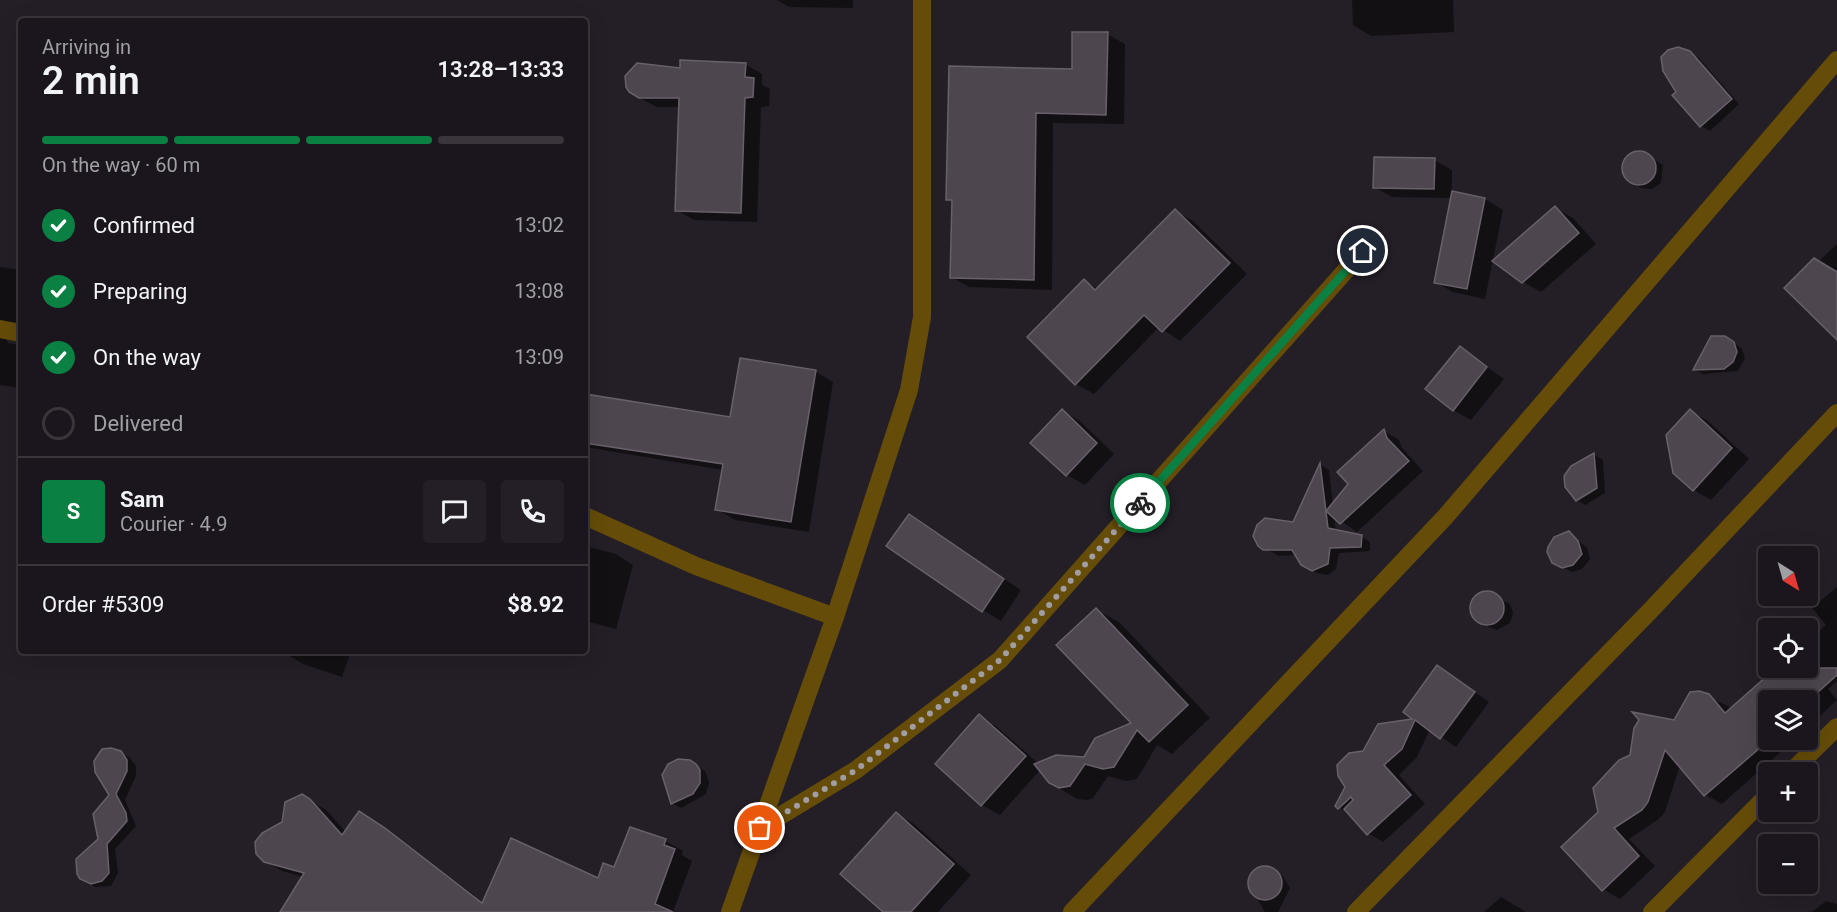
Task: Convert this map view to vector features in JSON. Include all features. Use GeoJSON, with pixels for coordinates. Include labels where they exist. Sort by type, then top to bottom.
{"type":"FeatureCollection","features":[{"type":"Feature","properties":{"kind":"street"},"geometry":{"type":"LineString","coordinates":[[730,912],[835,617],[909,390],[922,317],[922,0]]}},
{"type":"Feature","properties":{"kind":"street"},"geometry":{"type":"LineString","coordinates":[[1072,912],[1446,516],[1837,60]]}},
{"type":"Feature","properties":{"kind":"street"},"geometry":{"type":"LineString","coordinates":[[760,828],[856,770],[1000,660],[1363,251]]}},
{"type":"Feature","properties":{"kind":"street"},"geometry":{"type":"LineString","coordinates":[[0,329],[18,332]]}},
{"type":"Feature","properties":{"kind":"street"},"geometry":{"type":"LineString","coordinates":[[1356,912],[1649,612],[1837,413]]}},
{"type":"Feature","properties":{"kind":"street"},"geometry":{"type":"LineString","coordinates":[[588,517],[696,566],[835,617]]}},
{"type":"Feature","properties":{"kind":"street"},"geometry":{"type":"LineString","coordinates":[[1801,762],[1837,727]]}},
{"type":"Feature","properties":{"kind":"street"},"geometry":{"type":"LineString","coordinates":[[1652,912],[1758,805]]}},
{"type":"Feature","properties":{"kind":"building"},"geometry":{"type":"Polygon","coordinates":[[[1072,32],[1108,32],[1106,115],[1036,113],[1034,280],[950,278],[952,200],[946,200],[949,66],[1072,69],[1072,32]]]}},
{"type":"Feature","properties":{"kind":"building"},"geometry":{"type":"Polygon","coordinates":[[[1678,47],[1690,51],[1732,99],[1700,127],[1672,95],[1676,92],[1663,71],[1661,57],[1668,50],[1678,47]]]}},
{"type":"Feature","properties":{"kind":"building"},"geometry":{"type":"Polygon","coordinates":[[[680,60],[746,63],[745,77],[754,78],[753,97],[745,98],[741,213],[675,211],[679,98],[639,98],[629,92],[625,76],[637,63],[680,68],[680,60]]]}},
{"type":"Feature","properties":{"kind":"building"},"geometry":{"type":"Polygon","coordinates":[[[1639,151],[1651,156],[1656,168],[1651,180],[1639,185],[1627,180],[1622,168],[1627,156],[1639,151]]]}},
{"type":"Feature","properties":{"kind":"building"},"geometry":{"type":"Polygon","coordinates":[[[1374,157],[1435,158],[1434,189],[1373,188],[1374,157]]]}},
{"type":"Feature","properties":{"kind":"building"},"geometry":{"type":"Polygon","coordinates":[[[1452,191],[1485,198],[1467,289],[1434,283],[1452,191]]]}},
{"type":"Feature","properties":{"kind":"building"},"geometry":{"type":"Polygon","coordinates":[[[1555,206],[1579,233],[1522,283],[1492,261],[1555,206]]]}},
{"type":"Feature","properties":{"kind":"building"},"geometry":{"type":"Polygon","coordinates":[[[1175,209],[1230,263],[1162,332],[1144,315],[1075,385],[1027,337],[1084,279],[1095,290],[1175,209]]]}},
{"type":"Feature","properties":{"kind":"building"},"geometry":{"type":"Polygon","coordinates":[[[1814,258],[1837,272],[1837,340],[1784,288],[1814,258]]]}},
{"type":"Feature","properties":{"kind":"building"},"geometry":{"type":"Polygon","coordinates":[[[1711,336],[1725,336],[1734,342],[1737,352],[1733,362],[1724,369],[1693,370],[1711,336]]]}},
{"type":"Feature","properties":{"kind":"building"},"geometry":{"type":"Polygon","coordinates":[[[1460,346],[1487,367],[1453,411],[1425,389],[1460,346]]]}},
{"type":"Feature","properties":{"kind":"building"},"geometry":{"type":"Polygon","coordinates":[[[740,358],[816,370],[791,522],[715,510],[723,464],[588,443],[588,394],[730,417],[740,358]]]}},
{"type":"Feature","properties":{"kind":"building"},"geometry":{"type":"Polygon","coordinates":[[[1062,409],[1097,443],[1066,476],[1030,443],[1062,409]]]}},
{"type":"Feature","properties":{"kind":"building"},"geometry":{"type":"Polygon","coordinates":[[[1690,409],[1732,448],[1693,491],[1673,473],[1666,435],[1690,409]]]}},
{"type":"Feature","properties":{"kind":"building"},"geometry":{"type":"Polygon","coordinates":[[[1384,429],[1387,438],[1409,461],[1340,524],[1326,511],[1348,484],[1337,472],[1384,429]]]}},
{"type":"Feature","properties":{"kind":"building"},"geometry":{"type":"Polygon","coordinates":[[[1594,453],[1597,488],[1576,501],[1565,487],[1564,476],[1571,466],[1594,453]]]}},
{"type":"Feature","properties":{"kind":"building"},"geometry":{"type":"Polygon","coordinates":[[[1320,463],[1328,528],[1362,535],[1361,547],[1330,548],[1328,564],[1312,571],[1301,565],[1292,550],[1263,550],[1253,536],[1257,525],[1265,518],[1293,522],[1320,463]]]}},
{"type":"Feature","properties":{"kind":"building"},"geometry":{"type":"Polygon","coordinates":[[[909,514],[1004,579],[982,612],[886,546],[909,514]]]}},
{"type":"Feature","properties":{"kind":"building"},"geometry":{"type":"Polygon","coordinates":[[[1569,531],[1578,541],[1582,554],[1573,565],[1562,568],[1552,563],[1547,552],[1554,537],[1569,531]]]}},
{"type":"Feature","properties":{"kind":"building"},"geometry":{"type":"Polygon","coordinates":[[[1487,591],[1499,596],[1504,608],[1499,620],[1487,625],[1475,620],[1470,608],[1475,596],[1487,591]]]}},
{"type":"Feature","properties":{"kind":"building"},"geometry":{"type":"Polygon","coordinates":[[[1096,608],[1188,705],[1149,742],[1137,730],[1114,767],[1103,769],[1085,764],[1070,786],[1059,788],[1049,783],[1034,764],[1056,755],[1084,757],[1095,738],[1131,723],[1056,645],[1096,608]]]}},
{"type":"Feature","properties":{"kind":"building"},"geometry":{"type":"Polygon","coordinates":[[[1437,665],[1475,692],[1440,739],[1415,720],[1402,749],[1384,765],[1411,795],[1367,835],[1344,809],[1353,800],[1351,797],[1338,809],[1335,806],[1345,787],[1338,776],[1337,765],[1349,753],[1363,751],[1378,724],[1412,719],[1403,712],[1437,665]]]}},
{"type":"Feature","properties":{"kind":"building"},"geometry":{"type":"Polygon","coordinates":[[[1818,668],[1837,668],[1837,675],[1818,692],[1818,690],[1758,690],[1758,750],[1704,796],[1665,750],[1648,802],[1642,810],[1614,828],[1639,856],[1602,891],[1561,847],[1598,812],[1593,788],[1619,760],[1630,755],[1634,728],[1639,720],[1632,712],[1674,720],[1690,692],[1699,691],[1709,694],[1725,713],[1765,678],[1818,678],[1818,668]]]}},
{"type":"Feature","properties":{"kind":"building"},"geometry":{"type":"Polygon","coordinates":[[[979,714],[1026,756],[981,806],[935,764],[979,714]]]}},
{"type":"Feature","properties":{"kind":"building"},"geometry":{"type":"Polygon","coordinates":[[[111,748],[121,751],[127,760],[127,771],[116,794],[126,813],[127,821],[107,844],[109,873],[102,881],[91,884],[80,879],[77,874],[76,859],[98,839],[93,814],[109,795],[95,772],[94,761],[102,749],[111,748]]]}},
{"type":"Feature","properties":{"kind":"building"},"geometry":{"type":"Polygon","coordinates":[[[678,759],[690,760],[696,764],[700,770],[700,783],[693,794],[671,804],[662,775],[668,764],[678,759]]]}},
{"type":"Feature","properties":{"kind":"building"},"geometry":{"type":"Polygon","coordinates":[[[302,794],[310,799],[342,835],[359,811],[385,828],[482,903],[511,838],[598,878],[603,863],[614,867],[630,827],[666,839],[664,845],[675,849],[655,904],[673,912],[280,912],[304,873],[264,862],[256,854],[255,842],[262,833],[282,822],[285,802],[302,794]]]}},
{"type":"Feature","properties":{"kind":"building"},"geometry":{"type":"Polygon","coordinates":[[[896,812],[954,864],[911,912],[883,912],[840,874],[896,812]]]}},
{"type":"Feature","properties":{"kind":"building"},"geometry":{"type":"Polygon","coordinates":[[[1265,866],[1277,871],[1282,883],[1277,895],[1265,900],[1253,895],[1248,883],[1253,871],[1265,866]]]}},
{"type":"Feature","properties":{"kind":"way so far"},"geometry":{"type":"LineString","coordinates":[[760,828],[856,770],[1000,660],[1140,503]]}},
{"type":"Feature","properties":{"kind":"route"},"geometry":{"type":"LineString","coordinates":[[1140,503],[1363,251]]}}]}
